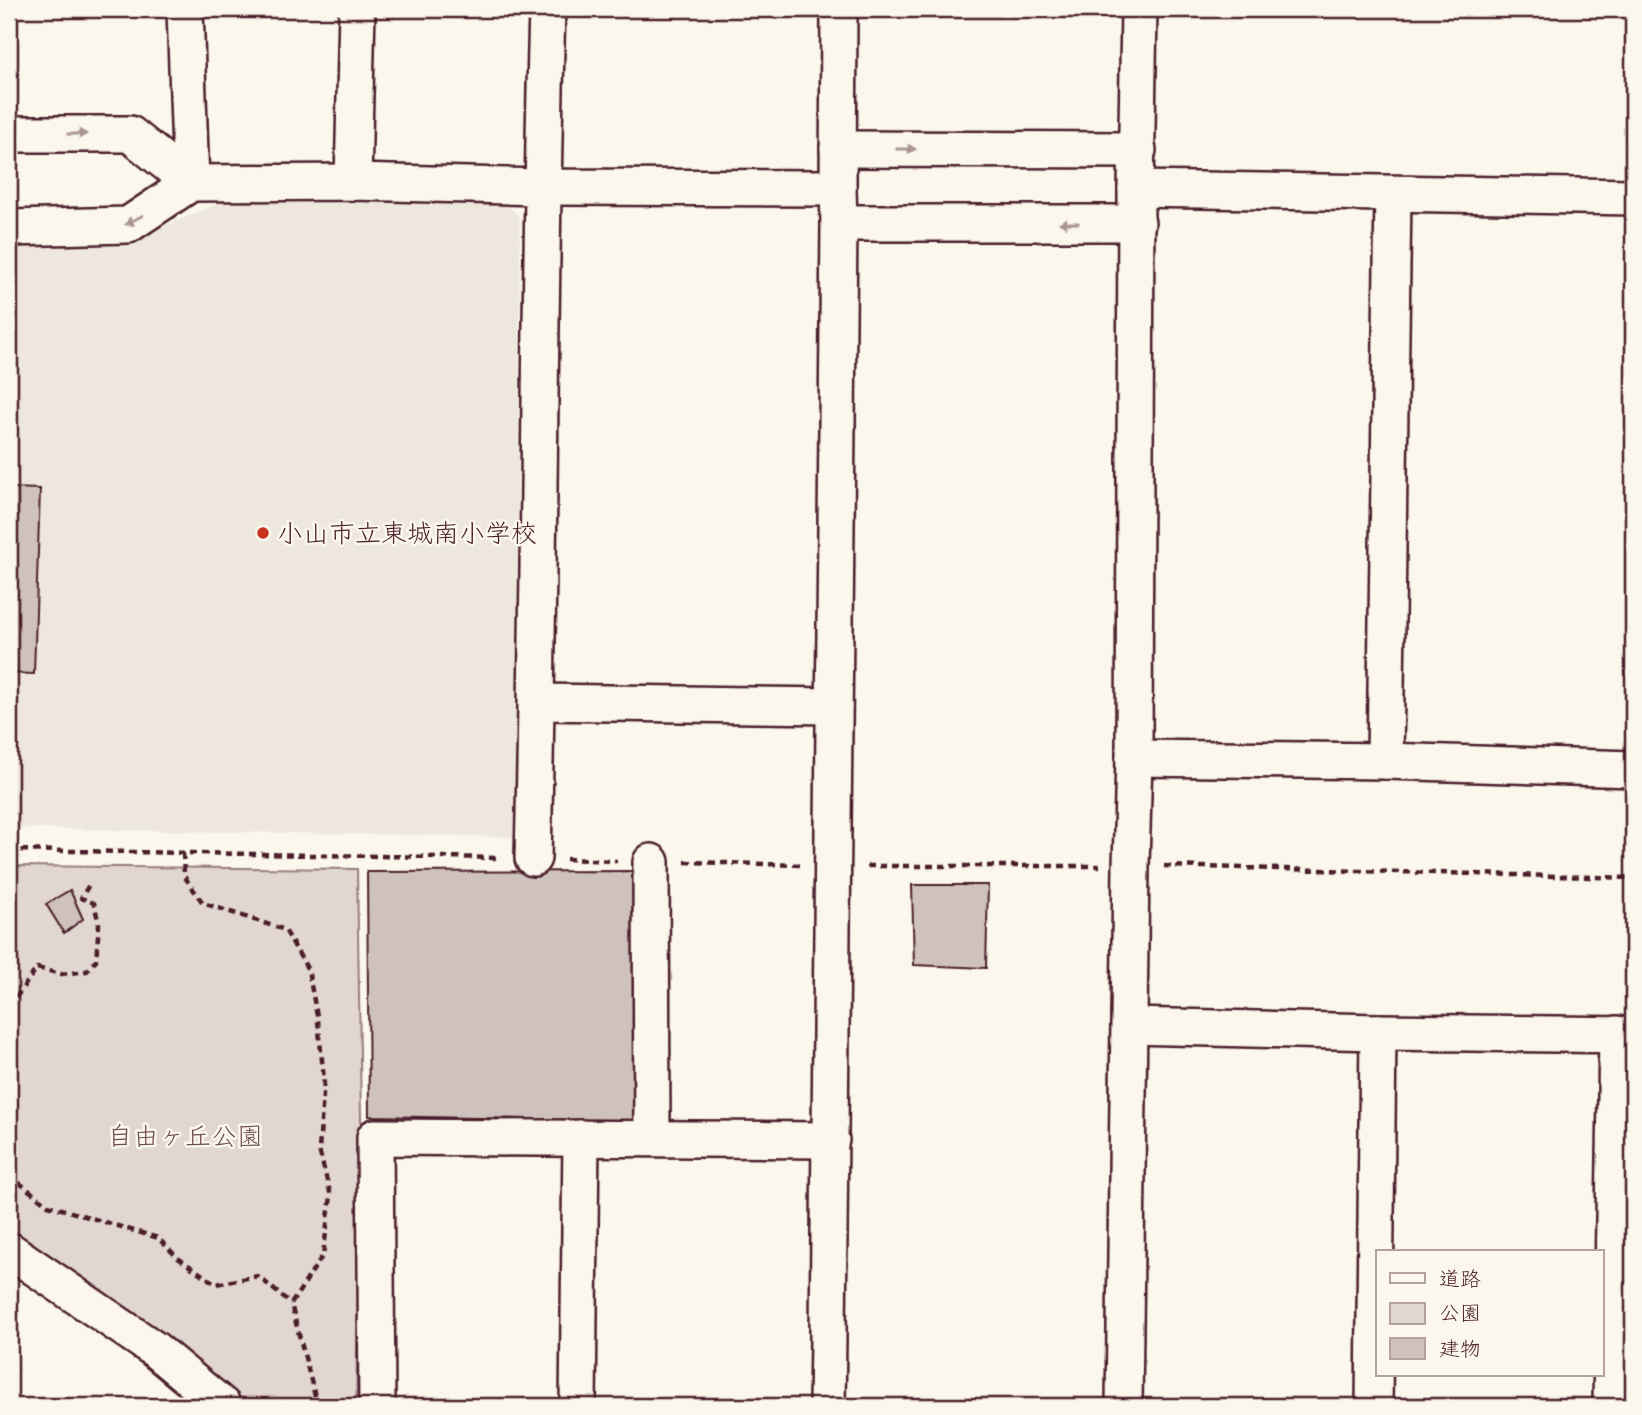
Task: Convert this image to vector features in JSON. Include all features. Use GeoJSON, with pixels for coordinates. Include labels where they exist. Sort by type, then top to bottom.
{"type":"FeatureCollection","features":[{"type":"Feature","properties":{"kind":"street"},"geometry":{"type":"LineString","coordinates":[[186,9],[191,183]]}},
{"type":"Feature","properties":{"kind":"street"},"geometry":{"type":"LineString","coordinates":[[353,181],[357,9]]}},
{"type":"Feature","properties":{"kind":"street"},"geometry":{"type":"LineString","coordinates":[[533,858],[547,9]]}},
{"type":"Feature","properties":{"kind":"street"},"geometry":{"type":"LineString","coordinates":[[827,1406],[834,866],[839,9]]}},
{"type":"Feature","properties":{"kind":"street"},"geometry":{"type":"LineString","coordinates":[[1124,1406],[1134,758],[1139,9]]}},
{"type":"Feature","properties":{"kind":"street"},"geometry":{"type":"LineString","coordinates":[[9,134],[130,134],[191,183]]}},
{"type":"Feature","properties":{"kind":"street"},"geometry":{"type":"LineString","coordinates":[[838,149],[1138,150]]}},
{"type":"Feature","properties":{"kind":"street"},"geometry":{"type":"LineString","coordinates":[[9,228],[128,225],[191,183],[353,181],[542,187],[838,188]]}},
{"type":"Feature","properties":{"kind":"street"},"geometry":{"type":"LineString","coordinates":[[839,223],[1392,194],[1633,197]]}},
{"type":"Feature","properties":{"kind":"street"},"geometry":{"type":"LineString","coordinates":[[1385,761],[1392,194]]}},
{"type":"Feature","properties":{"kind":"street"},"geometry":{"type":"LineString","coordinates":[[537,702],[834,706]]}},
{"type":"Feature","properties":{"kind":"street"},"geometry":{"type":"LineString","coordinates":[[1134,758],[1385,761],[1633,769]]}},
{"type":"Feature","properties":{"kind":"street"},"geometry":{"type":"LineString","coordinates":[[651,862],[652,1138]]}},
{"type":"Feature","properties":{"kind":"street"},"geometry":{"type":"LineString","coordinates":[[1129,1026],[1625,1035],[1611,1406]]}},
{"type":"Feature","properties":{"kind":"street"},"geometry":{"type":"LineString","coordinates":[[1374,1406],[1378,1032]]}},
{"type":"Feature","properties":{"kind":"street"},"geometry":{"type":"LineString","coordinates":[[377,1406],[375,1137],[831,1140]]}},
{"type":"Feature","properties":{"kind":"street"},"geometry":{"type":"LineString","coordinates":[[578,1406],[581,1138]]}},
{"type":"Feature","properties":{"kind":"street"},"geometry":{"type":"LineString","coordinates":[[9,1250],[154,1349],[223,1406]]}},
{"type":"Feature","properties":{"kind":"path"},"geometry":{"type":"LineString","coordinates":[[9,850],[533,858],[834,866],[1131,866],[1633,878]]}},
{"type":"Feature","properties":{"kind":"path"},"geometry":{"type":"LineString","coordinates":[[183,853],[184,876],[203,903],[285,930],[309,970],[324,1080],[319,1150],[331,1196],[323,1255],[291,1304]]}},
{"type":"Feature","properties":{"kind":"path"},"geometry":{"type":"LineString","coordinates":[[9,1007],[37,968],[61,974],[87,971],[96,960],[99,924],[94,903],[81,898],[90,883]]}},
{"type":"Feature","properties":{"kind":"path"},"geometry":{"type":"LineString","coordinates":[[9,1175],[48,1205],[158,1238],[178,1258],[216,1284],[258,1276],[291,1304],[320,1406]]}},
{"type":"Feature","properties":{"kind":"shaded area","name":"小山市立東城南小学校"},"geometry":{"type":"Polygon","coordinates":[[[229,199],[503,200],[520,218],[516,837],[9,828],[9,234],[137,237],[229,199]]]}},
{"type":"Feature","properties":{"kind":"green space","name":"自由ヶ丘公園"},"geometry":{"type":"Polygon","coordinates":[[[9,866],[357,869],[361,1119],[356,1406],[238,1406],[9,1242],[9,866]]]}},
{"type":"Feature","properties":{"kind":"building"},"geometry":{"type":"Polygon","coordinates":[[[9,488],[40,489],[34,674],[9,673],[9,488]]]}},
{"type":"Feature","properties":{"kind":"building"},"geometry":{"type":"Polygon","coordinates":[[[633,871],[633,1121],[369,1116],[367,872],[633,871]]]}},
{"type":"Feature","properties":{"kind":"building"},"geometry":{"type":"Polygon","coordinates":[[[912,885],[988,885],[986,968],[914,965],[912,885]]]}},
{"type":"Feature","properties":{"kind":"building"},"geometry":{"type":"Polygon","coordinates":[[[70,890],[83,919],[64,933],[46,904],[70,890]]]}},
{"type":"Feature","properties":{"kind":"place","name":"小山市立東城南小学校"},"geometry":{"type":"Point","coordinates":[263,533]}}]}
